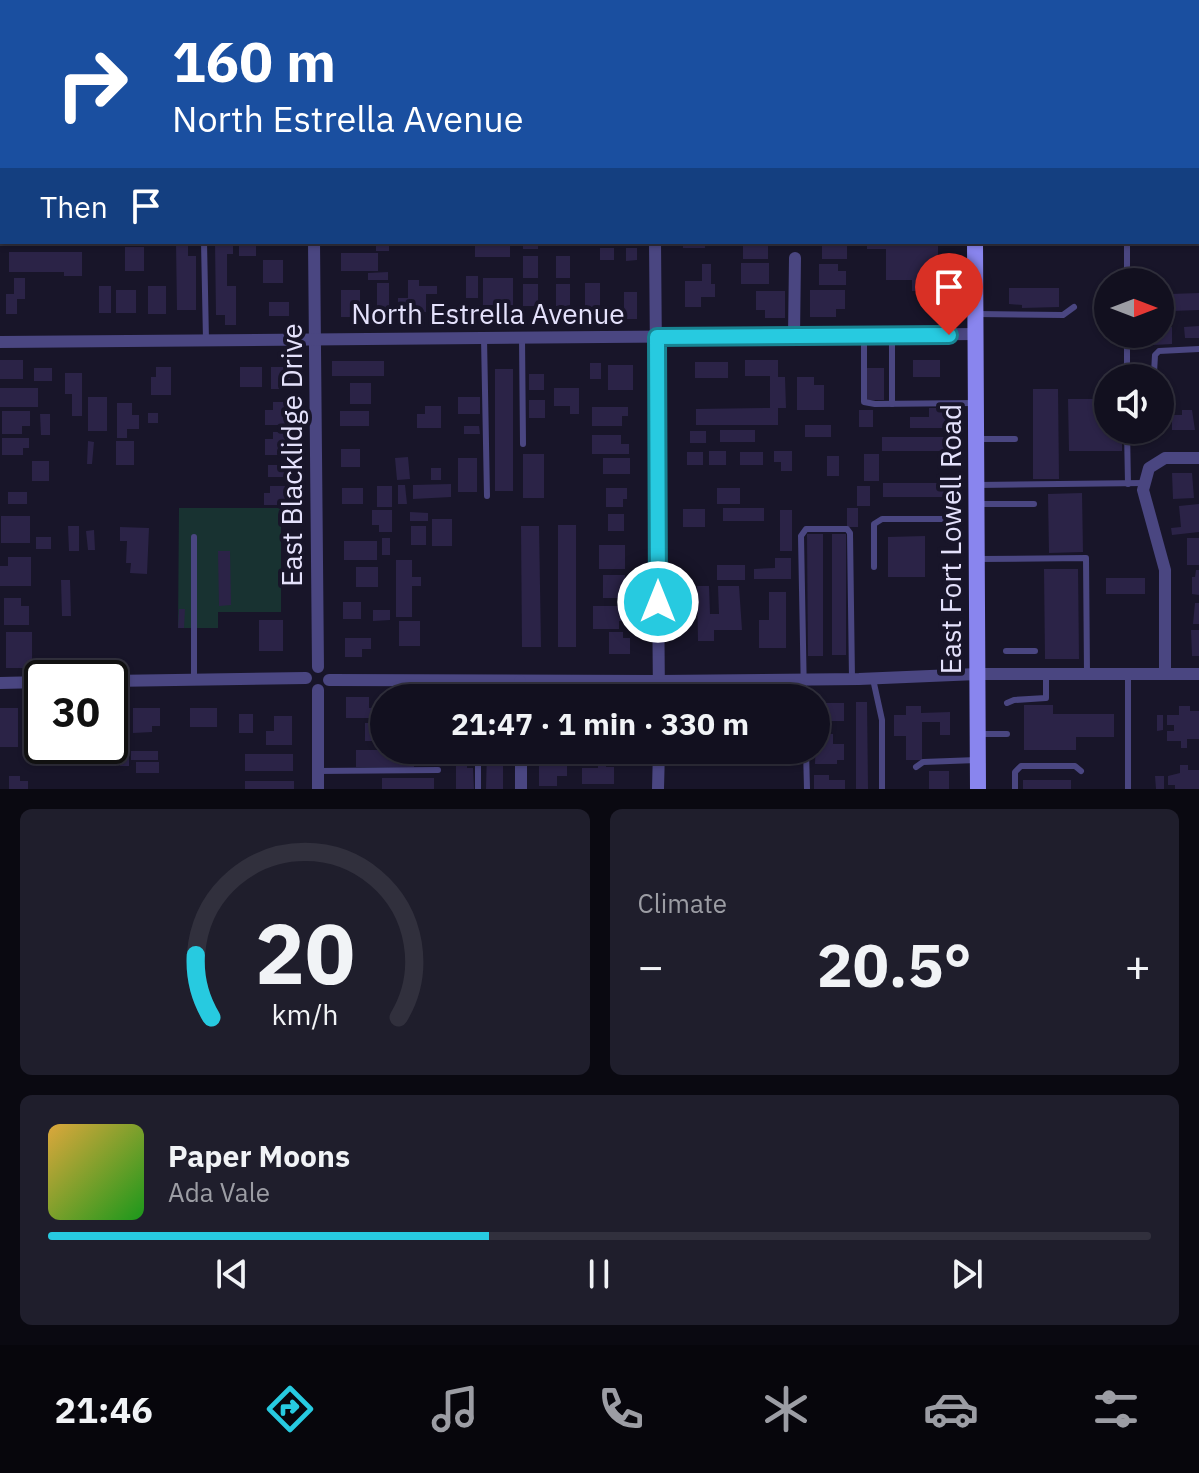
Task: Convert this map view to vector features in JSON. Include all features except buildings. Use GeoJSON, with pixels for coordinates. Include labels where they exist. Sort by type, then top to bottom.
{"type":"FeatureCollection","features":[{"type":"Feature","properties":{"kind":"main road","name":"East Fort Lowell Road"},"geometry":{"type":"LineString","coordinates":[[975,244],[978,789]]}},
{"type":"Feature","properties":{"kind":"street","name":"East Blacklidge Drive"},"geometry":{"type":"LineString","coordinates":[[314,244],[318,667]]}},
{"type":"Feature","properties":{"kind":"street"},"geometry":{"type":"LineString","coordinates":[[655,244],[659,681]]}},
{"type":"Feature","properties":{"kind":"street"},"geometry":{"type":"LineString","coordinates":[[794,336],[795,258]]}},
{"type":"Feature","properties":{"kind":"street","name":"North Estrella Avenue"},"geometry":{"type":"LineString","coordinates":[[0,342],[977,334]]}},
{"type":"Feature","properties":{"kind":"street"},"geometry":{"type":"LineString","coordinates":[[1165,674],[1165,570],[1143,490],[1149,468],[1165,458],[1199,458]]}},
{"type":"Feature","properties":{"kind":"street"},"geometry":{"type":"LineString","coordinates":[[318,667],[326,670],[329,680],[324,688],[318,690],[310,687],[306,678],[312,669],[318,667]]}},
{"type":"Feature","properties":{"kind":"street"},"geometry":{"type":"LineString","coordinates":[[329,680],[659,681],[873,679],[977,674],[1199,674]]}},
{"type":"Feature","properties":{"kind":"street"},"geometry":{"type":"LineString","coordinates":[[128,681],[306,678]]}},
{"type":"Feature","properties":{"kind":"street"},"geometry":{"type":"LineString","coordinates":[[0,683],[24,682]]}},
{"type":"Feature","properties":{"kind":"street"},"geometry":{"type":"LineString","coordinates":[[318,690],[318,789]]}},
{"type":"Feature","properties":{"kind":"street"},"geometry":{"type":"LineString","coordinates":[[521,764],[521,789]]}},
{"type":"Feature","properties":{"kind":"street"},"geometry":{"type":"LineString","coordinates":[[658,789],[659,764]]}},
{"type":"Feature","properties":{"kind":"lane"},"geometry":{"type":"LineString","coordinates":[[204,244],[206,340]]}},
{"type":"Feature","properties":{"kind":"lane"},"geometry":{"type":"LineString","coordinates":[[1127,244],[1127,268]]}},
{"type":"Feature","properties":{"kind":"lane"},"geometry":{"type":"LineString","coordinates":[[976,314],[1063,315],[1074,307]]}},
{"type":"Feature","properties":{"kind":"lane"},"geometry":{"type":"LineString","coordinates":[[864,335],[864,402],[977,403]]}},
{"type":"Feature","properties":{"kind":"lane"},"geometry":{"type":"LineString","coordinates":[[892,335],[892,404]]}},
{"type":"Feature","properties":{"kind":"lane"},"geometry":{"type":"LineString","coordinates":[[484,338],[487,496]]}},
{"type":"Feature","properties":{"kind":"lane"},"geometry":{"type":"LineString","coordinates":[[522,338],[523,444]]}},
{"type":"Feature","properties":{"kind":"lane"},"geometry":{"type":"LineString","coordinates":[[1154,364],[1155,355],[1159,351],[1199,349]]}},
{"type":"Feature","properties":{"kind":"lane"},"geometry":{"type":"LineString","coordinates":[[977,439],[1015,439]]}},
{"type":"Feature","properties":{"kind":"lane"},"geometry":{"type":"LineString","coordinates":[[1127,444],[1128,484]]}},
{"type":"Feature","properties":{"kind":"lane"},"geometry":{"type":"LineString","coordinates":[[977,485],[1145,483]]}},
{"type":"Feature","properties":{"kind":"lane"},"geometry":{"type":"LineString","coordinates":[[977,504],[1034,504]]}},
{"type":"Feature","properties":{"kind":"lane"},"geometry":{"type":"LineString","coordinates":[[874,567],[874,524],[882,519],[947,519]]}},
{"type":"Feature","properties":{"kind":"lane"},"geometry":{"type":"LineString","coordinates":[[803,684],[801,536],[806,529],[847,529],[850,533],[852,679]]}},
{"type":"Feature","properties":{"kind":"lane"},"geometry":{"type":"LineString","coordinates":[[194,537],[194,680]]}},
{"type":"Feature","properties":{"kind":"lane"},"geometry":{"type":"LineString","coordinates":[[977,559],[1086,558],[1087,674]]}},
{"type":"Feature","properties":{"kind":"lane"},"geometry":{"type":"LineString","coordinates":[[1006,651],[1035,651]]}},
{"type":"Feature","properties":{"kind":"lane"},"geometry":{"type":"LineString","coordinates":[[1007,703],[1046,698],[1046,674]]}},
{"type":"Feature","properties":{"kind":"lane"},"geometry":{"type":"LineString","coordinates":[[1128,674],[1128,789]]}},
{"type":"Feature","properties":{"kind":"lane"},"geometry":{"type":"LineString","coordinates":[[873,679],[882,720],[882,789]]}},
{"type":"Feature","properties":{"kind":"lane"},"geometry":{"type":"LineString","coordinates":[[977,734],[1007,734]]}},
{"type":"Feature","properties":{"kind":"lane"},"geometry":{"type":"LineString","coordinates":[[916,767],[923,762],[977,760]]}},
{"type":"Feature","properties":{"kind":"lane"},"geometry":{"type":"LineString","coordinates":[[478,764],[478,789]]}},
{"type":"Feature","properties":{"kind":"lane"},"geometry":{"type":"LineString","coordinates":[[806,764],[807,789]]}},
{"type":"Feature","properties":{"kind":"lane"},"geometry":{"type":"LineString","coordinates":[[1015,789],[1015,772],[1021,766],[1075,766],[1081,771]]}},
{"type":"Feature","properties":{"kind":"lane"},"geometry":{"type":"LineString","coordinates":[[318,771],[438,770]]}},
{"type":"Feature","properties":{"kind":"green space"},"geometry":{"type":"Polygon","coordinates":[[[179,508],[281,508],[281,612],[218,612],[218,628],[178,628],[179,508]]]}},
{"type":"Feature","properties":{"kind":"route"},"geometry":{"type":"LineString","coordinates":[[658,602],[657,337],[949,335]]}}]}
